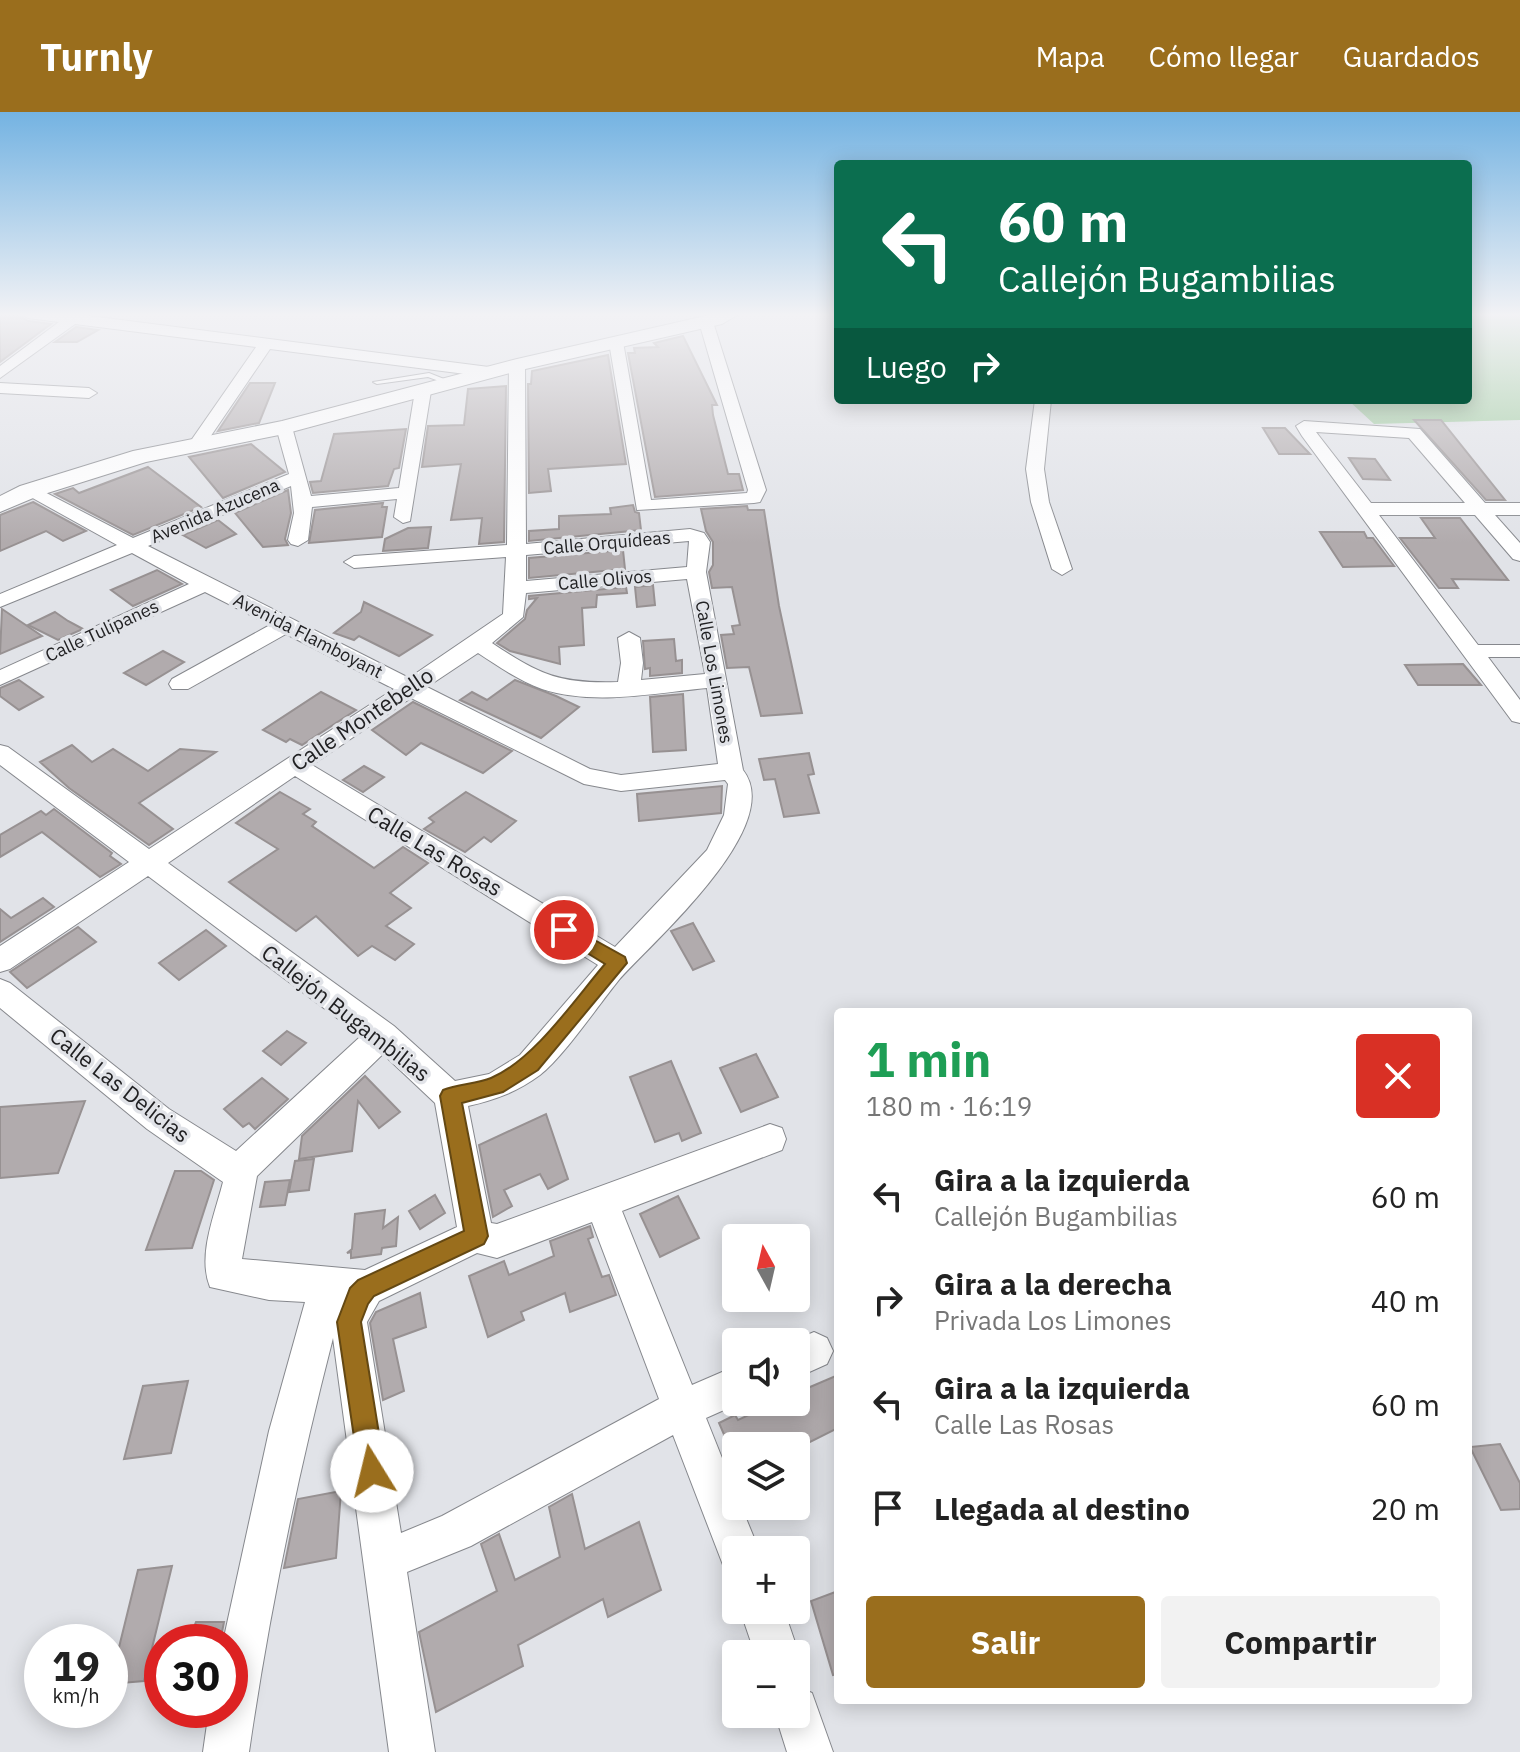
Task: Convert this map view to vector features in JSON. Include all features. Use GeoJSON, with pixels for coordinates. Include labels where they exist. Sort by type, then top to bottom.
{"type":"FeatureCollection","features":[{"type":"Feature","properties":{"kind":"street"},"geometry":{"type":"LineString","coordinates":[[45,391],[89,393]]}},
{"type":"Feature","properties":{"kind":"street"},"geometry":{"type":"LineString","coordinates":[[198,442],[234,391]]}},
{"type":"Feature","properties":{"kind":"street"},"geometry":{"type":"LineString","coordinates":[[0,505],[29,491],[88,471],[198,442],[284,427],[375,393],[423,391],[403,517]]}},
{"type":"Feature","properties":{"kind":"street","name":"Calle Montebello"},"geometry":{"type":"LineString","coordinates":[[0,961],[513,617],[517,550],[517,391]]}},
{"type":"Feature","properties":{"kind":"street"},"geometry":{"type":"LineString","coordinates":[[624,391],[643,506],[754,498],[757,490],[727,391]]}},
{"type":"Feature","properties":{"kind":"street"},"geometry":{"type":"LineString","coordinates":[[1043,404],[1035,469],[1040,502],[1062,569]]}},
{"type":"Feature","properties":{"kind":"street"},"geometry":{"type":"LineString","coordinates":[[284,427],[303,502],[304,527],[298,540]]}},
{"type":"Feature","properties":{"kind":"street"},"geometry":{"type":"LineString","coordinates":[[1520,555],[1414,433],[1306,429],[1520,716]]}},
{"type":"Feature","properties":{"kind":"street","name":"Avenida Azucena"},"geometry":{"type":"LineString","coordinates":[[0,601],[297,477]]}},
{"type":"Feature","properties":{"kind":"street","name":"Avenida Flamboyant"},"geometry":{"type":"LineString","coordinates":[[29,491],[584,776],[600,782],[666,780],[731,771]]}},
{"type":"Feature","properties":{"kind":"street"},"geometry":{"type":"LineString","coordinates":[[303,502],[407,493]]}},
{"type":"Feature","properties":{"kind":"street"},"geometry":{"type":"LineString","coordinates":[[1382,532],[1377,512],[1405,507]]}},
{"type":"Feature","properties":{"kind":"street"},"geometry":{"type":"LineString","coordinates":[[1366,509],[1520,509]]}},
{"type":"Feature","properties":{"kind":"street","name":"Calle Orquídeas"},"geometry":{"type":"LineString","coordinates":[[354,562],[697,537]]}},
{"type":"Feature","properties":{"kind":"street","name":"Calle Los Limones"},"geometry":{"type":"LineString","coordinates":[[450,1096],[496,1086],[531,1064],[618,963],[717,856],[737,815],[740,783],[731,771],[696,572],[700,542],[697,537]]}},
{"type":"Feature","properties":{"kind":"street","name":"Calle Olivos"},"geometry":{"type":"LineString","coordinates":[[515,588],[696,572]]}},
{"type":"Feature","properties":{"kind":"street","name":"Calle Tulipanes"},"geometry":{"type":"LineString","coordinates":[[0,678],[205,584]]}},
{"type":"Feature","properties":{"kind":"street"},"geometry":{"type":"LineString","coordinates":[[180,684],[286,625]]}},
{"type":"Feature","properties":{"kind":"street"},"geometry":{"type":"LineString","coordinates":[[629,638],[629,687]]}},
{"type":"Feature","properties":{"kind":"street"},"geometry":{"type":"LineString","coordinates":[[478,643],[509,664],[559,687],[629,687],[717,680]]}},
{"type":"Feature","properties":{"kind":"street"},"geometry":{"type":"LineString","coordinates":[[1471,651],[1520,651]]}},
{"type":"Feature","properties":{"kind":"street","name":"Callejón Bugambilias"},"geometry":{"type":"LineString","coordinates":[[0,753],[383,1035],[450,1096],[486,1238]]}},
{"type":"Feature","properties":{"kind":"street","name":"Calle Las Rosas"},"geometry":{"type":"LineString","coordinates":[[293,764],[618,963]]}},
{"type":"Feature","properties":{"kind":"street","name":"Calle Las Delicias"},"geometry":{"type":"LineString","coordinates":[[0,991],[158,1119],[229,1165],[238,1176]]}},
{"type":"Feature","properties":{"kind":"street"},"geometry":{"type":"LineString","coordinates":[[383,1035],[238,1176],[223,1274],[269,1282],[347,1287],[601,1202],[770,1139]]}},
{"type":"Feature","properties":{"kind":"street"},"geometry":{"type":"LineString","coordinates":[[601,1202],[732,1536]]}},
{"type":"Feature","properties":{"kind":"street"},"geometry":{"type":"LineString","coordinates":[[347,1287],[358,1297],[349,1322],[412,1752]]}},
{"type":"Feature","properties":{"kind":"street"},"geometry":{"type":"LineString","coordinates":[[226,1752],[236,1685],[289,1431],[347,1287]]}},
{"type":"Feature","properties":{"kind":"street"},"geometry":{"type":"LineString","coordinates":[[385,1560],[456,1531],[681,1409],[722,1391]]}},
{"type":"Feature","properties":{"kind":"street"},"geometry":{"type":"LineString","coordinates":[[802,1728],[810,1752]]}},
{"type":"Feature","properties":{"kind":"lane"},"geometry":{"type":"LineString","coordinates":[[375,393],[382,391]]}},
{"type":"Feature","properties":{"kind":"green space"},"geometry":{"type":"Polygon","coordinates":[[[1472,391],[1520,391],[1520,420],[1374,424],[1352,404],[1472,404],[1472,391]]]}},
{"type":"Feature","properties":{"kind":"building"},"geometry":{"type":"Polygon","coordinates":[[[245,391],[272,391],[259,423],[218,431],[245,391]]]}},
{"type":"Feature","properties":{"kind":"building"},"geometry":{"type":"Polygon","coordinates":[[[468,391],[506,391],[504,542],[479,544],[482,518],[451,520],[461,464],[422,467],[428,426],[464,425],[468,391]]]}},
{"type":"Feature","properties":{"kind":"building"},"geometry":{"type":"Polygon","coordinates":[[[528,391],[614,391],[626,464],[548,469],[551,491],[529,493],[528,391]]]}},
{"type":"Feature","properties":{"kind":"building"},"geometry":{"type":"Polygon","coordinates":[[[635,391],[710,391],[717,405],[712,405],[713,415],[728,474],[739,474],[743,490],[655,497],[635,391]]]}},
{"type":"Feature","properties":{"kind":"building"},"geometry":{"type":"Polygon","coordinates":[[[1414,420],[1441,420],[1505,500],[1486,500],[1414,420]]]}},
{"type":"Feature","properties":{"kind":"building"},"geometry":{"type":"Polygon","coordinates":[[[1263,428],[1285,428],[1310,454],[1279,454],[1263,428]]]}},
{"type":"Feature","properties":{"kind":"building"},"geometry":{"type":"Polygon","coordinates":[[[406,429],[399,468],[394,469],[388,486],[313,493],[310,482],[321,481],[334,434],[406,429]]]}},
{"type":"Feature","properties":{"kind":"building"},"geometry":{"type":"Polygon","coordinates":[[[251,444],[285,472],[223,498],[189,457],[251,444]]]}},
{"type":"Feature","properties":{"kind":"building"},"geometry":{"type":"Polygon","coordinates":[[[1349,458],[1375,459],[1390,480],[1363,479],[1349,458]]]}},
{"type":"Feature","properties":{"kind":"building"},"geometry":{"type":"Polygon","coordinates":[[[148,467],[201,507],[133,535],[55,494],[73,488],[79,493],[148,467]]]}},
{"type":"Feature","properties":{"kind":"building"},"geometry":{"type":"Polygon","coordinates":[[[288,490],[291,513],[285,539],[288,545],[263,547],[235,513],[288,490]]]}},
{"type":"Feature","properties":{"kind":"building"},"geometry":{"type":"Polygon","coordinates":[[[33,502],[86,531],[63,541],[46,531],[0,551],[0,515],[33,502]]]}},
{"type":"Feature","properties":{"kind":"building"},"geometry":{"type":"Polygon","coordinates":[[[383,503],[382,507],[387,507],[382,537],[309,543],[315,510],[383,503]]]}},
{"type":"Feature","properties":{"kind":"building"},"geometry":{"type":"Polygon","coordinates":[[[633,505],[635,512],[639,513],[641,530],[529,541],[529,531],[559,529],[559,516],[611,514],[610,508],[633,505]]]}},
{"type":"Feature","properties":{"kind":"building"},"geometry":{"type":"Polygon","coordinates":[[[747,506],[748,510],[764,510],[779,606],[802,713],[761,716],[749,667],[727,668],[721,635],[734,634],[732,626],[740,625],[732,587],[712,588],[709,572],[713,565],[713,542],[706,531],[701,509],[747,506]]]}},
{"type":"Feature","properties":{"kind":"building"},"geometry":{"type":"Polygon","coordinates":[[[1421,518],[1460,518],[1508,580],[1452,579],[1458,588],[1439,588],[1400,538],[1435,538],[1421,518]]]}},
{"type":"Feature","properties":{"kind":"building"},"geometry":{"type":"Polygon","coordinates":[[[218,520],[236,534],[206,548],[183,535],[218,520]]]}},
{"type":"Feature","properties":{"kind":"building"},"geometry":{"type":"Polygon","coordinates":[[[431,527],[428,548],[383,551],[385,539],[408,528],[431,527]]]}},
{"type":"Feature","properties":{"kind":"building"},"geometry":{"type":"Polygon","coordinates":[[[1320,532],[1364,532],[1367,538],[1373,538],[1394,566],[1343,567],[1320,532]]]}},
{"type":"Feature","properties":{"kind":"building"},"geometry":{"type":"Polygon","coordinates":[[[623,550],[625,569],[529,578],[529,558],[623,550]]]}},
{"type":"Feature","properties":{"kind":"building"},"geometry":{"type":"Polygon","coordinates":[[[157,570],[182,584],[133,606],[111,590],[157,570]]]}},
{"type":"Feature","properties":{"kind":"building"},"geometry":{"type":"Polygon","coordinates":[[[653,585],[655,605],[637,607],[635,587],[653,585]]]}},
{"type":"Feature","properties":{"kind":"building"},"geometry":{"type":"Polygon","coordinates":[[[626,587],[627,593],[597,595],[596,607],[582,608],[584,645],[559,647],[560,664],[510,651],[497,643],[525,619],[527,610],[537,598],[529,599],[529,596],[626,587]]]}},
{"type":"Feature","properties":{"kind":"building"},"geometry":{"type":"Polygon","coordinates":[[[364,602],[432,635],[399,656],[359,636],[354,640],[334,633],[361,612],[364,602]]]}},
{"type":"Feature","properties":{"kind":"building"},"geometry":{"type":"Polygon","coordinates":[[[2,609],[42,636],[0,654],[2,609]]]}},
{"type":"Feature","properties":{"kind":"building"},"geometry":{"type":"Polygon","coordinates":[[[55,612],[83,629],[58,640],[28,625],[55,612]]]}},
{"type":"Feature","properties":{"kind":"building"},"geometry":{"type":"Polygon","coordinates":[[[674,639],[676,661],[682,660],[682,673],[650,676],[650,668],[645,669],[643,641],[674,639]]]}},
{"type":"Feature","properties":{"kind":"building"},"geometry":{"type":"Polygon","coordinates":[[[163,651],[184,662],[146,685],[124,673],[163,651]]]}},
{"type":"Feature","properties":{"kind":"building"},"geometry":{"type":"Polygon","coordinates":[[[1463,664],[1481,685],[1418,685],[1405,665],[1463,664]]]}},
{"type":"Feature","properties":{"kind":"building"},"geometry":{"type":"Polygon","coordinates":[[[19,680],[43,697],[19,710],[0,696],[0,688],[19,680]]]}},
{"type":"Feature","properties":{"kind":"building"},"geometry":{"type":"Polygon","coordinates":[[[515,680],[579,707],[541,738],[460,700],[472,692],[487,700],[515,680]]]}},
{"type":"Feature","properties":{"kind":"building"},"geometry":{"type":"Polygon","coordinates":[[[321,692],[356,710],[302,745],[290,739],[286,742],[263,730],[321,692]]]}},
{"type":"Feature","properties":{"kind":"building"},"geometry":{"type":"Polygon","coordinates":[[[683,694],[686,750],[653,752],[650,697],[683,694]]]}},
{"type":"Feature","properties":{"kind":"building"},"geometry":{"type":"Polygon","coordinates":[[[413,702],[512,751],[483,773],[421,743],[406,755],[372,730],[413,702]]]}},
{"type":"Feature","properties":{"kind":"building"},"geometry":{"type":"Polygon","coordinates":[[[72,745],[92,762],[113,749],[148,771],[180,749],[216,752],[139,803],[173,829],[149,845],[69,788],[40,762],[72,745]]]}},
{"type":"Feature","properties":{"kind":"building"},"geometry":{"type":"Polygon","coordinates":[[[809,753],[814,774],[808,775],[819,813],[784,817],[775,779],[764,780],[759,759],[809,753]]]}},
{"type":"Feature","properties":{"kind":"building"},"geometry":{"type":"Polygon","coordinates":[[[364,766],[384,777],[363,792],[343,780],[364,766]]]}},
{"type":"Feature","properties":{"kind":"building"},"geometry":{"type":"Polygon","coordinates":[[[722,786],[721,813],[639,821],[637,794],[722,786]]]}},
{"type":"Feature","properties":{"kind":"building"},"geometry":{"type":"Polygon","coordinates":[[[280,792],[310,809],[303,814],[316,822],[312,826],[374,868],[403,847],[428,863],[390,893],[411,908],[386,926],[414,944],[395,960],[372,946],[358,956],[316,916],[296,931],[229,882],[278,849],[236,823],[280,792]]]}},
{"type":"Feature","properties":{"kind":"building"},"geometry":{"type":"Polygon","coordinates":[[[466,792],[516,821],[491,842],[484,837],[465,852],[424,829],[434,822],[429,818],[466,792]]]}},
{"type":"Feature","properties":{"kind":"building"},"geometry":{"type":"Polygon","coordinates":[[[54,809],[112,853],[110,856],[121,864],[100,877],[42,832],[0,857],[0,835],[41,811],[46,815],[54,809]]]}},
{"type":"Feature","properties":{"kind":"building"},"geometry":{"type":"Polygon","coordinates":[[[43,898],[54,907],[0,942],[0,909],[11,918],[43,898]]]}},
{"type":"Feature","properties":{"kind":"building"},"geometry":{"type":"Polygon","coordinates":[[[693,923],[714,961],[693,970],[671,931],[693,923]]]}},
{"type":"Feature","properties":{"kind":"building"},"geometry":{"type":"Polygon","coordinates":[[[78,927],[96,942],[27,988],[10,972],[78,927]]]}},
{"type":"Feature","properties":{"kind":"building"},"geometry":{"type":"Polygon","coordinates":[[[206,930],[226,946],[179,980],[159,963],[206,930]]]}},
{"type":"Feature","properties":{"kind":"building"},"geometry":{"type":"Polygon","coordinates":[[[287,1031],[306,1043],[281,1065],[263,1051],[287,1031]]]}},
{"type":"Feature","properties":{"kind":"building"},"geometry":{"type":"Polygon","coordinates":[[[756,1054],[778,1097],[741,1112],[720,1068],[756,1054]]]}},
{"type":"Feature","properties":{"kind":"building"},"geometry":{"type":"Polygon","coordinates":[[[671,1061],[701,1133],[682,1141],[679,1133],[655,1142],[630,1077],[671,1061]]]}},
{"type":"Feature","properties":{"kind":"building"},"geometry":{"type":"Polygon","coordinates":[[[365,1076],[400,1112],[379,1128],[358,1101],[352,1151],[299,1159],[302,1136],[365,1076]]]}},
{"type":"Feature","properties":{"kind":"building"},"geometry":{"type":"Polygon","coordinates":[[[262,1078],[288,1099],[255,1129],[249,1123],[243,1127],[224,1109],[262,1078]]]}},
{"type":"Feature","properties":{"kind":"building"},"geometry":{"type":"Polygon","coordinates":[[[85,1101],[58,1173],[0,1178],[0,1107],[85,1101]]]}},
{"type":"Feature","properties":{"kind":"building"},"geometry":{"type":"Polygon","coordinates":[[[546,1114],[568,1179],[548,1189],[540,1174],[504,1190],[512,1206],[493,1217],[479,1145],[546,1114]]]}},
{"type":"Feature","properties":{"kind":"building"},"geometry":{"type":"Polygon","coordinates":[[[314,1159],[309,1190],[289,1192],[295,1161],[314,1159]]]}},
{"type":"Feature","properties":{"kind":"building"},"geometry":{"type":"Polygon","coordinates":[[[175,1171],[201,1171],[214,1180],[192,1248],[146,1250],[175,1171]]]}},
{"type":"Feature","properties":{"kind":"building"},"geometry":{"type":"Polygon","coordinates":[[[290,1180],[285,1205],[260,1207],[265,1182],[290,1180]]]}},
{"type":"Feature","properties":{"kind":"building"},"geometry":{"type":"Polygon","coordinates":[[[435,1195],[445,1213],[420,1229],[409,1211],[435,1195]]]}},
{"type":"Feature","properties":{"kind":"building"},"geometry":{"type":"Polygon","coordinates":[[[678,1196],[699,1238],[660,1257],[640,1214],[678,1196]]]}},
{"type":"Feature","properties":{"kind":"building"},"geometry":{"type":"Polygon","coordinates":[[[385,1210],[383,1228],[398,1217],[396,1246],[382,1248],[381,1254],[351,1258],[351,1252],[347,1253],[352,1249],[355,1214],[385,1210]]]}},
{"type":"Feature","properties":{"kind":"building"},"geometry":{"type":"Polygon","coordinates":[[[590,1226],[593,1237],[588,1239],[602,1277],[609,1275],[616,1295],[570,1312],[565,1293],[521,1312],[524,1320],[488,1337],[469,1276],[504,1261],[509,1275],[554,1256],[550,1241],[590,1226]]]}},
{"type":"Feature","properties":{"kind":"building"},"geometry":{"type":"Polygon","coordinates":[[[420,1293],[426,1327],[393,1339],[404,1391],[383,1400],[370,1323],[376,1312],[420,1293]]]}},
{"type":"Feature","properties":{"kind":"building"},"geometry":{"type":"Polygon","coordinates":[[[834,1377],[834,1430],[810,1442],[810,1432],[723,1432],[719,1423],[733,1416],[738,1420],[747,1416],[810,1416],[810,1387],[834,1377]]]}},
{"type":"Feature","properties":{"kind":"building"},"geometry":{"type":"Polygon","coordinates":[[[188,1381],[171,1453],[124,1459],[143,1386],[188,1381]]]}},
{"type":"Feature","properties":{"kind":"building"},"geometry":{"type":"Polygon","coordinates":[[[1500,1444],[1520,1483],[1520,1509],[1501,1510],[1472,1447],[1500,1444]]]}},
{"type":"Feature","properties":{"kind":"building"},"geometry":{"type":"Polygon","coordinates":[[[341,1491],[336,1558],[284,1568],[298,1499],[341,1491]]]}},
{"type":"Feature","properties":{"kind":"building"},"geometry":{"type":"Polygon","coordinates":[[[572,1494],[585,1549],[639,1522],[661,1590],[608,1617],[603,1599],[518,1645],[523,1666],[436,1712],[419,1632],[497,1591],[481,1544],[499,1534],[515,1580],[560,1557],[549,1507],[572,1494]]]}},
{"type":"Feature","properties":{"kind":"building"},"geometry":{"type":"Polygon","coordinates":[[[172,1566],[158,1624],[144,1624],[144,1681],[128,1682],[128,1624],[125,1624],[138,1570],[172,1566]]]}},
{"type":"Feature","properties":{"kind":"building"},"geometry":{"type":"Polygon","coordinates":[[[834,1592],[834,1675],[833,1675],[811,1601],[834,1592]]]}},
{"type":"Feature","properties":{"kind":"building"},"geometry":{"type":"Polygon","coordinates":[[[196,1622],[224,1622],[224,1624],[196,1622]]]}},
{"type":"Feature","properties":{"kind":"route"},"geometry":{"type":"LineString","coordinates":[[372,1471],[349,1322],[358,1297],[366,1288],[476,1236],[450,1096],[496,1086],[531,1064],[618,963],[564,930]]}}]}
